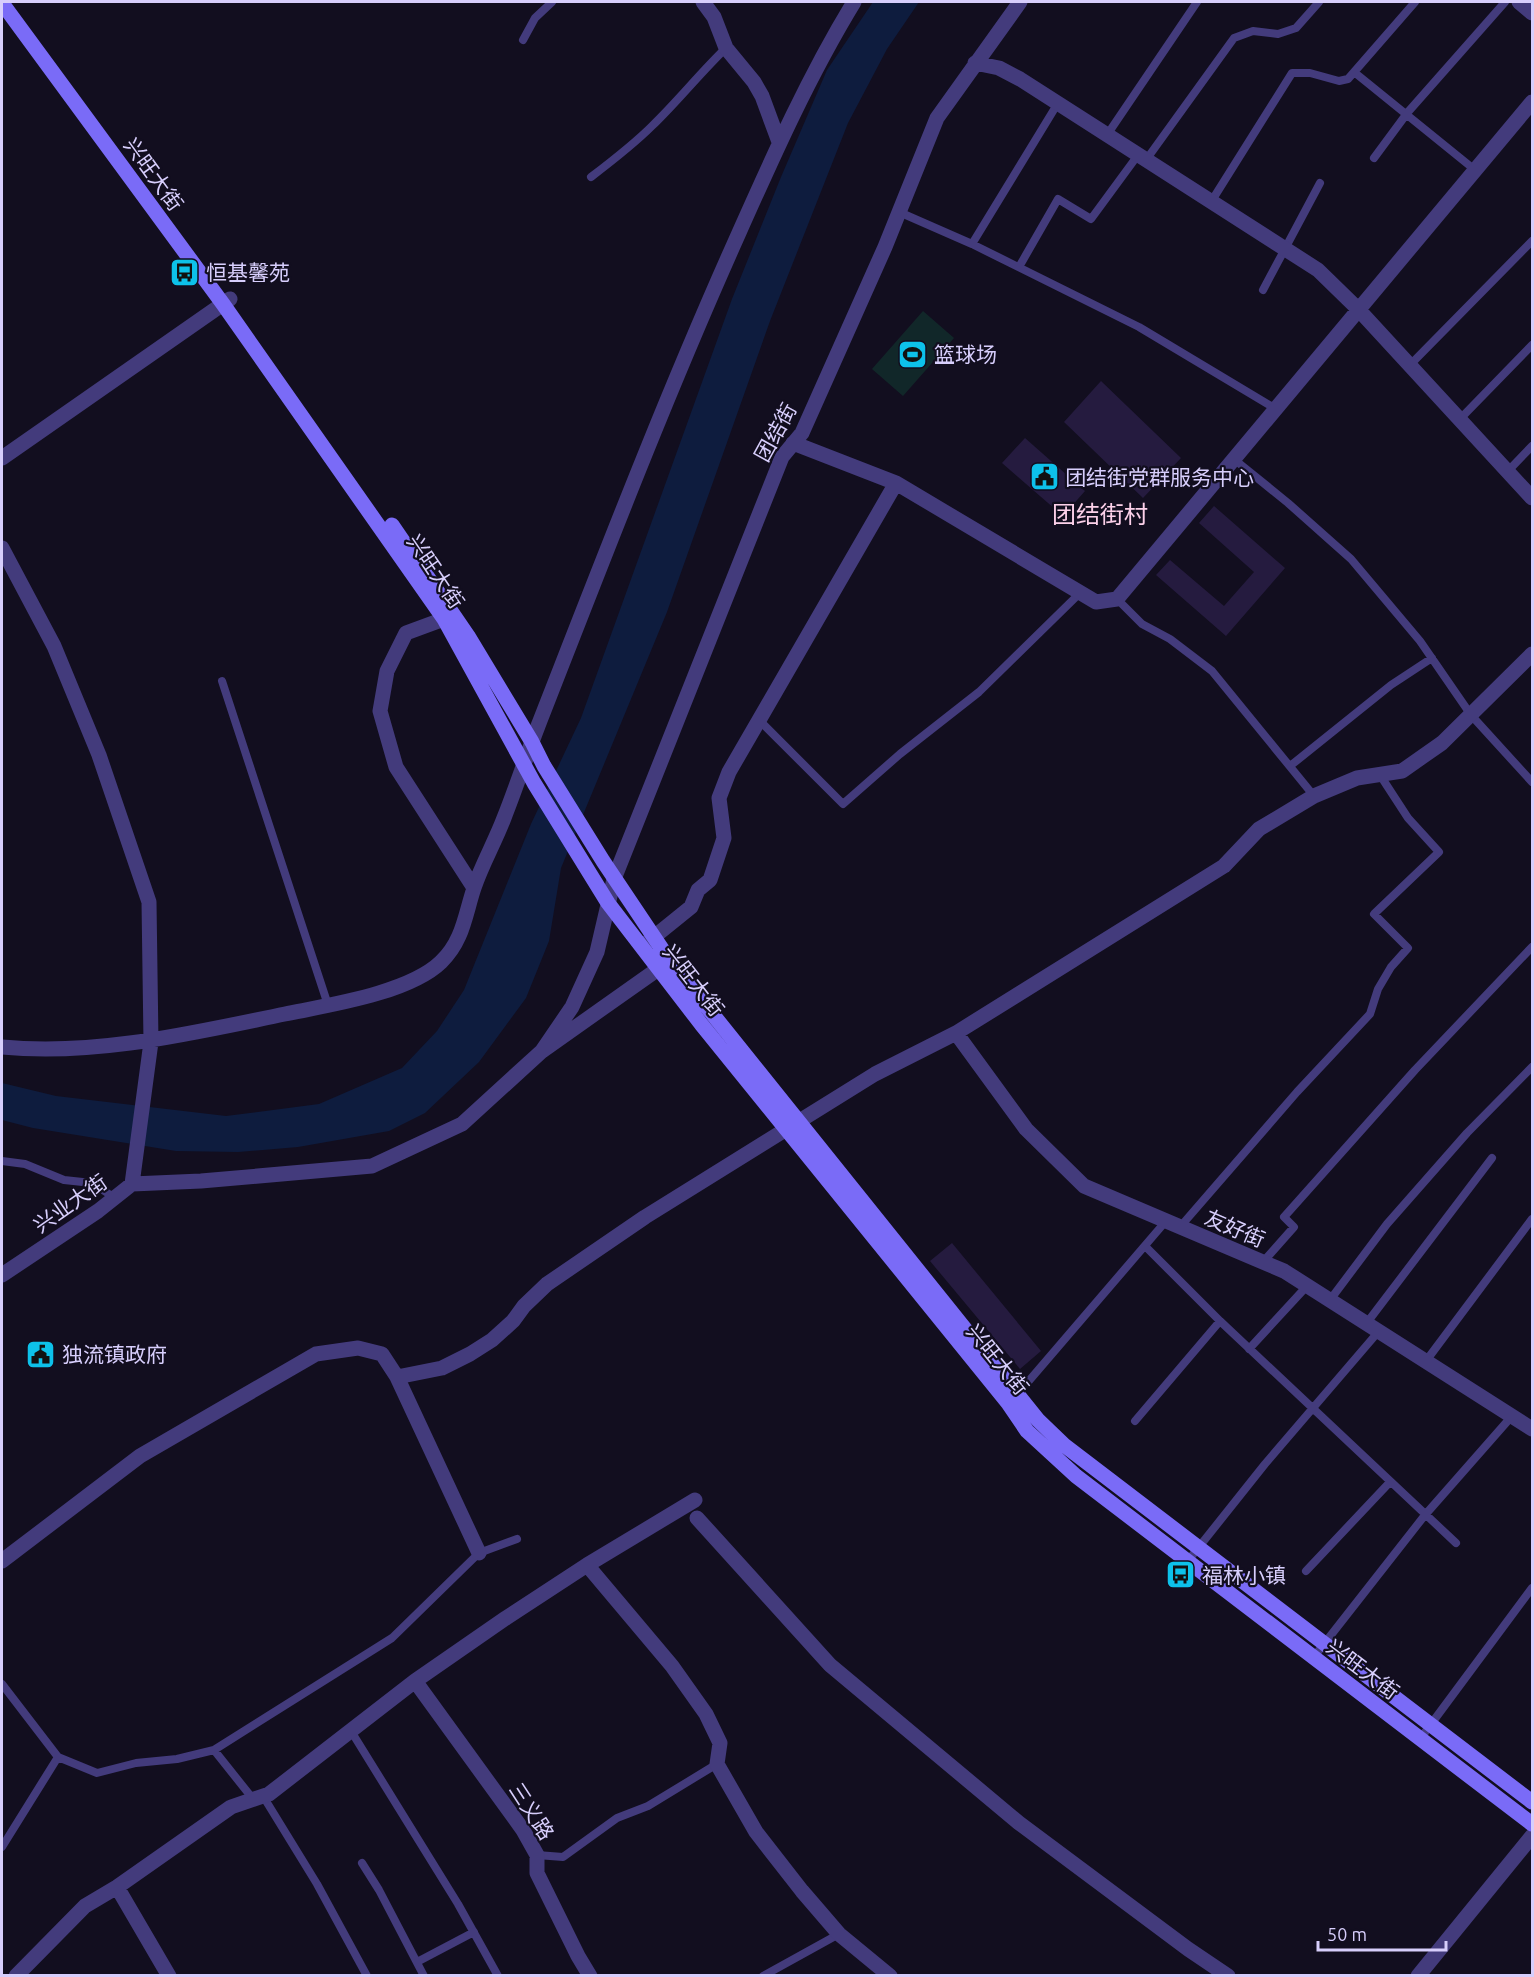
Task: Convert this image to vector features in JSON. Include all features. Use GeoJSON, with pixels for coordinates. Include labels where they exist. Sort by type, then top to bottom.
{"type":"FeatureCollection","features":[{"type":"Feature","properties":{"kind":"street","name":"兴旺大街"},"geometry":{"type":"LineString","coordinates":[[11,2],[227,301],[444,619],[534,783],[604,897],[647,942],[791,1126],[1012,1399],[1064,1445],[1533,1802]]}},
{"type":"Feature","properties":{"kind":"street"},"geometry":{"type":"LineString","coordinates":[[703,2],[714,16],[726,48],[758,89],[770,113],[779,142]]}},
{"type":"Feature","properties":{"kind":"street"},"geometry":{"type":"LineString","coordinates":[[2,1047],[30,1050],[58,1049],[151,1041],[328,1005],[414,980],[441,962],[455,945],[465,925],[474,888],[525,764],[650,439],[779,142],[824,51],[854,2]]}},
{"type":"Feature","properties":{"kind":"street","name":"团结街"},"geometry":{"type":"LineString","coordinates":[[542,1051],[572,1007],[597,952],[604,897],[614,879],[782,457],[802,433],[899,212],[937,118],[1020,2]]}},
{"type":"Feature","properties":{"kind":"street"},"geometry":{"type":"LineString","coordinates":[[1519,2],[1533,13]]}},
{"type":"Feature","properties":{"kind":"street","name":"兴旺大街"},"geometry":{"type":"LineString","coordinates":[[2,3],[341,452],[444,599],[614,879],[647,942]]}},
{"type":"Feature","properties":{"kind":"street"},"geometry":{"type":"LineString","coordinates":[[975,63],[999,68],[1058,103],[1318,270],[1358,309],[1533,498]]}},
{"type":"Feature","properties":{"kind":"street"},"geometry":{"type":"LineString","coordinates":[[793,443],[896,483],[1096,602],[1117,599],[1533,102]]}},
{"type":"Feature","properties":{"kind":"street"},"geometry":{"type":"LineString","coordinates":[[2,458],[227,301]]}},
{"type":"Feature","properties":{"kind":"street"},"geometry":{"type":"LineString","coordinates":[[647,942],[690,908],[698,890],[710,880],[724,838],[719,798],[729,772],[896,483]]}},
{"type":"Feature","properties":{"kind":"street"},"geometry":{"type":"LineString","coordinates":[[2,548],[54,646],[99,755],[149,902],[151,1041],[132,1184],[201,1181],[372,1166],[462,1124],[542,1051],[664,965]]}},
{"type":"Feature","properties":{"kind":"street"},"geometry":{"type":"LineString","coordinates":[[444,619],[406,633],[387,671],[380,711],[396,767],[474,888]]}},
{"type":"Feature","properties":{"kind":"street"},"geometry":{"type":"LineString","coordinates":[[397,1377],[442,1368],[492,1340],[548,1284],[645,1217],[874,1074],[956,1033],[1224,866],[1259,829],[1314,796],[1357,778],[1402,771],[1442,743],[1533,654]]}},
{"type":"Feature","properties":{"kind":"street","name":"友好街"},"geometry":{"type":"LineString","coordinates":[[956,1033],[1026,1129],[1084,1186],[1284,1271],[1533,1429]]}},
{"type":"Feature","properties":{"kind":"street","name":"兴业大街"},"geometry":{"type":"LineString","coordinates":[[2,1275],[132,1184]]}},
{"type":"Feature","properties":{"kind":"street"},"geometry":{"type":"LineString","coordinates":[[2,1561],[140,1456],[316,1354],[358,1348],[382,1354],[397,1377],[479,1553]]}},
{"type":"Feature","properties":{"kind":"street","name":"兴旺大街"},"geometry":{"type":"LineString","coordinates":[[1012,1399],[1028,1431],[1076,1476],[1533,1824]]}},
{"type":"Feature","properties":{"kind":"street"},"geometry":{"type":"LineString","coordinates":[[16,1976],[85,1906],[117,1887],[231,1807],[269,1794],[415,1681],[587,1565],[695,1500]]}},
{"type":"Feature","properties":{"kind":"street"},"geometry":{"type":"LineString","coordinates":[[697,1518],[830,1665],[1019,1823],[1188,1949],[1228,1976]]}},
{"type":"Feature","properties":{"kind":"street"},"geometry":{"type":"LineString","coordinates":[[587,1565],[672,1666],[706,1714],[720,1743],[717,1764],[756,1832],[839,1934],[890,1976]]}},
{"type":"Feature","properties":{"kind":"street","name":"三义路"},"geometry":{"type":"LineString","coordinates":[[415,1681],[523,1830],[537,1855],[537,1873],[590,1976]]}},
{"type":"Feature","properties":{"kind":"street"},"geometry":{"type":"LineString","coordinates":[[1418,1976],[1533,1836]]}},
{"type":"Feature","properties":{"kind":"street"},"geometry":{"type":"LineString","coordinates":[[117,1887],[169,1976]]}},
{"type":"Feature","properties":{"kind":"lane"},"geometry":{"type":"LineString","coordinates":[[523,40],[535,18],[552,2]]}},
{"type":"Feature","properties":{"kind":"lane"},"geometry":{"type":"LineString","coordinates":[[1107,135],[1197,2]]}},
{"type":"Feature","properties":{"kind":"lane"},"geometry":{"type":"LineString","coordinates":[[1019,267],[1058,199],[1091,219],[1234,38],[1253,31],[1278,34],[1296,28],[1319,2]]}},
{"type":"Feature","properties":{"kind":"lane"},"geometry":{"type":"LineString","coordinates":[[1211,202],[1292,73],[1310,73],[1339,81],[1348,79],[1415,2]]}},
{"type":"Feature","properties":{"kind":"lane"},"geometry":{"type":"LineString","coordinates":[[1374,159],[1406,114],[1505,2]]}},
{"type":"Feature","properties":{"kind":"lane"},"geometry":{"type":"LineString","coordinates":[[591,177],[632,145],[653,125],[726,48]]}},
{"type":"Feature","properties":{"kind":"lane"},"geometry":{"type":"LineString","coordinates":[[1354,72],[1475,170]]}},
{"type":"Feature","properties":{"kind":"lane"},"geometry":{"type":"LineString","coordinates":[[972,244],[1058,103]]}},
{"type":"Feature","properties":{"kind":"lane"},"geometry":{"type":"LineString","coordinates":[[1263,290],[1320,183]]}},
{"type":"Feature","properties":{"kind":"lane"},"geometry":{"type":"LineString","coordinates":[[899,212],[972,244],[1140,327],[1276,409]]}},
{"type":"Feature","properties":{"kind":"lane"},"geometry":{"type":"LineString","coordinates":[[1410,365],[1533,241]]}},
{"type":"Feature","properties":{"kind":"lane"},"geometry":{"type":"LineString","coordinates":[[1460,419],[1533,345]]}},
{"type":"Feature","properties":{"kind":"lane"},"geometry":{"type":"LineString","coordinates":[[1508,471],[1533,446]]}},
{"type":"Feature","properties":{"kind":"lane"},"geometry":{"type":"LineString","coordinates":[[1235,460],[1351,559],[1420,641],[1471,715],[1533,782]]}},
{"type":"Feature","properties":{"kind":"lane"},"geometry":{"type":"LineString","coordinates":[[759,720],[843,804],[900,754],[979,692],[1080,593]]}},
{"type":"Feature","properties":{"kind":"lane"},"geometry":{"type":"LineString","coordinates":[[1117,599],[1142,624],[1170,639],[1212,671],[1314,796]]}},
{"type":"Feature","properties":{"kind":"lane"},"geometry":{"type":"LineString","coordinates":[[1290,766],[1391,685],[1432,658]]}},
{"type":"Feature","properties":{"kind":"lane"},"geometry":{"type":"LineString","coordinates":[[222,681],[328,1005]]}},
{"type":"Feature","properties":{"kind":"lane"},"geometry":{"type":"LineString","coordinates":[[1012,1399],[1145,1246],[1173,1224],[1370,1014],[1378,989],[1391,967],[1408,948],[1374,914],[1439,852],[1408,818],[1380,774]]}},
{"type":"Feature","properties":{"kind":"lane"},"geometry":{"type":"LineString","coordinates":[[1263,1262],[1294,1227],[1284,1217],[1415,1070],[1533,947]]}},
{"type":"Feature","properties":{"kind":"lane"},"geometry":{"type":"LineString","coordinates":[[1330,1300],[1387,1224],[1467,1133],[1533,1067]]}},
{"type":"Feature","properties":{"kind":"lane"},"geometry":{"type":"LineString","coordinates":[[1187,1562],[1372,1328],[1492,1158]]}},
{"type":"Feature","properties":{"kind":"lane"},"geometry":{"type":"LineString","coordinates":[[2,1161],[25,1164],[64,1180],[92,1184],[115,1198]]}},
{"type":"Feature","properties":{"kind":"lane"},"geometry":{"type":"LineString","coordinates":[[1426,1361],[1533,1219]]}},
{"type":"Feature","properties":{"kind":"lane"},"geometry":{"type":"LineString","coordinates":[[1145,1246],[1249,1349],[1456,1543]]}},
{"type":"Feature","properties":{"kind":"lane"},"geometry":{"type":"LineString","coordinates":[[1249,1349],[1307,1286]]}},
{"type":"Feature","properties":{"kind":"lane"},"geometry":{"type":"LineString","coordinates":[[1135,1421],[1220,1321]]}},
{"type":"Feature","properties":{"kind":"lane"},"geometry":{"type":"LineString","coordinates":[[1313,1658],[1425,1515],[1512,1416]]}},
{"type":"Feature","properties":{"kind":"lane"},"geometry":{"type":"LineString","coordinates":[[1306,1571],[1390,1482]]}},
{"type":"Feature","properties":{"kind":"lane"},"geometry":{"type":"LineString","coordinates":[[2,1684],[58,1757],[97,1773],[136,1763],[177,1759],[214,1750],[392,1638],[479,1553],[517,1539]]}},
{"type":"Feature","properties":{"kind":"lane"},"geometry":{"type":"LineString","coordinates":[[1420,1739],[1533,1588]]}},
{"type":"Feature","properties":{"kind":"lane"},"geometry":{"type":"LineString","coordinates":[[351,1731],[474,1932],[498,1976]]}},
{"type":"Feature","properties":{"kind":"lane"},"geometry":{"type":"LineString","coordinates":[[214,1750],[258,1797],[317,1884],[367,1976]]}},
{"type":"Feature","properties":{"kind":"lane"},"geometry":{"type":"LineString","coordinates":[[2,1847],[58,1757]]}},
{"type":"Feature","properties":{"kind":"lane"},"geometry":{"type":"LineString","coordinates":[[537,1855],[563,1857],[617,1818],[648,1806],[717,1764]]}},
{"type":"Feature","properties":{"kind":"lane"},"geometry":{"type":"LineString","coordinates":[[362,1863],[379,1890],[424,1976]]}},
{"type":"Feature","properties":{"kind":"lane"},"geometry":{"type":"LineString","coordinates":[[417,1962],[474,1932]]}},
{"type":"Feature","properties":{"kind":"lane"},"geometry":{"type":"LineString","coordinates":[[763,1976],[839,1934]]}},
{"type":"Feature","properties":{"kind":"green space","name":"篮球场"},"geometry":{"type":"Polygon","coordinates":[[[923,311],[954,338],[903,396],[872,369],[923,311]]]}},
{"type":"Feature","properties":{"kind":"water"},"geometry":{"type":"Polygon","coordinates":[[[873,2],[919,2],[887,49],[848,123],[770,321],[667,612],[561,868],[549,941],[526,998],[479,1062],[425,1113],[389,1131],[298,1147],[238,1152],[176,1151],[33,1128],[2,1120],[2,1083],[56,1096],[226,1116],[319,1104],[402,1068],[437,1031],[464,990],[531,824],[581,718],[732,299],[781,177],[827,70],[873,2]]]}},
{"type":"Feature","properties":{"kind":"building"},"geometry":{"type":"Polygon","coordinates":[[[1101,381],[1181,458],[1143,498],[1064,422],[1101,381]]]}},
{"type":"Feature","properties":{"kind":"building","name":"团结街党群服务中心"},"geometry":{"type":"Polygon","coordinates":[[[1025,438],[1085,491],[1063,516],[1002,463],[1025,438]]]}},
{"type":"Feature","properties":{"kind":"building"},"geometry":{"type":"Polygon","coordinates":[[[1214,506],[1285,568],[1226,636],[1156,575],[1170,560],[1224,606],[1254,572],[1199,523],[1214,506]]]}},
{"type":"Feature","properties":{"kind":"building"},"geometry":{"type":"Polygon","coordinates":[[[952,1243],[1041,1351],[1020,1369],[930,1261],[952,1243]]]}},
{"type":"Feature","properties":{"kind":"place","name":"恒基馨苑"},"geometry":{"type":"Point","coordinates":[185,272]}},
{"type":"Feature","properties":{"kind":"place","name":"篮球场"},"geometry":{"type":"Point","coordinates":[913,354]}},
{"type":"Feature","properties":{"kind":"place","name":"团结街党群服务中心"},"geometry":{"type":"Point","coordinates":[1044,477]}},
{"type":"Feature","properties":{"kind":"place","name":"独流镇政府"},"geometry":{"type":"Point","coordinates":[41,1354]}},
{"type":"Feature","properties":{"kind":"place","name":"福林小镇"},"geometry":{"type":"Point","coordinates":[1181,1575]}},
{"type":"Feature","properties":{"kind":"district","name":"团结街村"},"geometry":{"type":"Point","coordinates":[1100,514]}}]}
